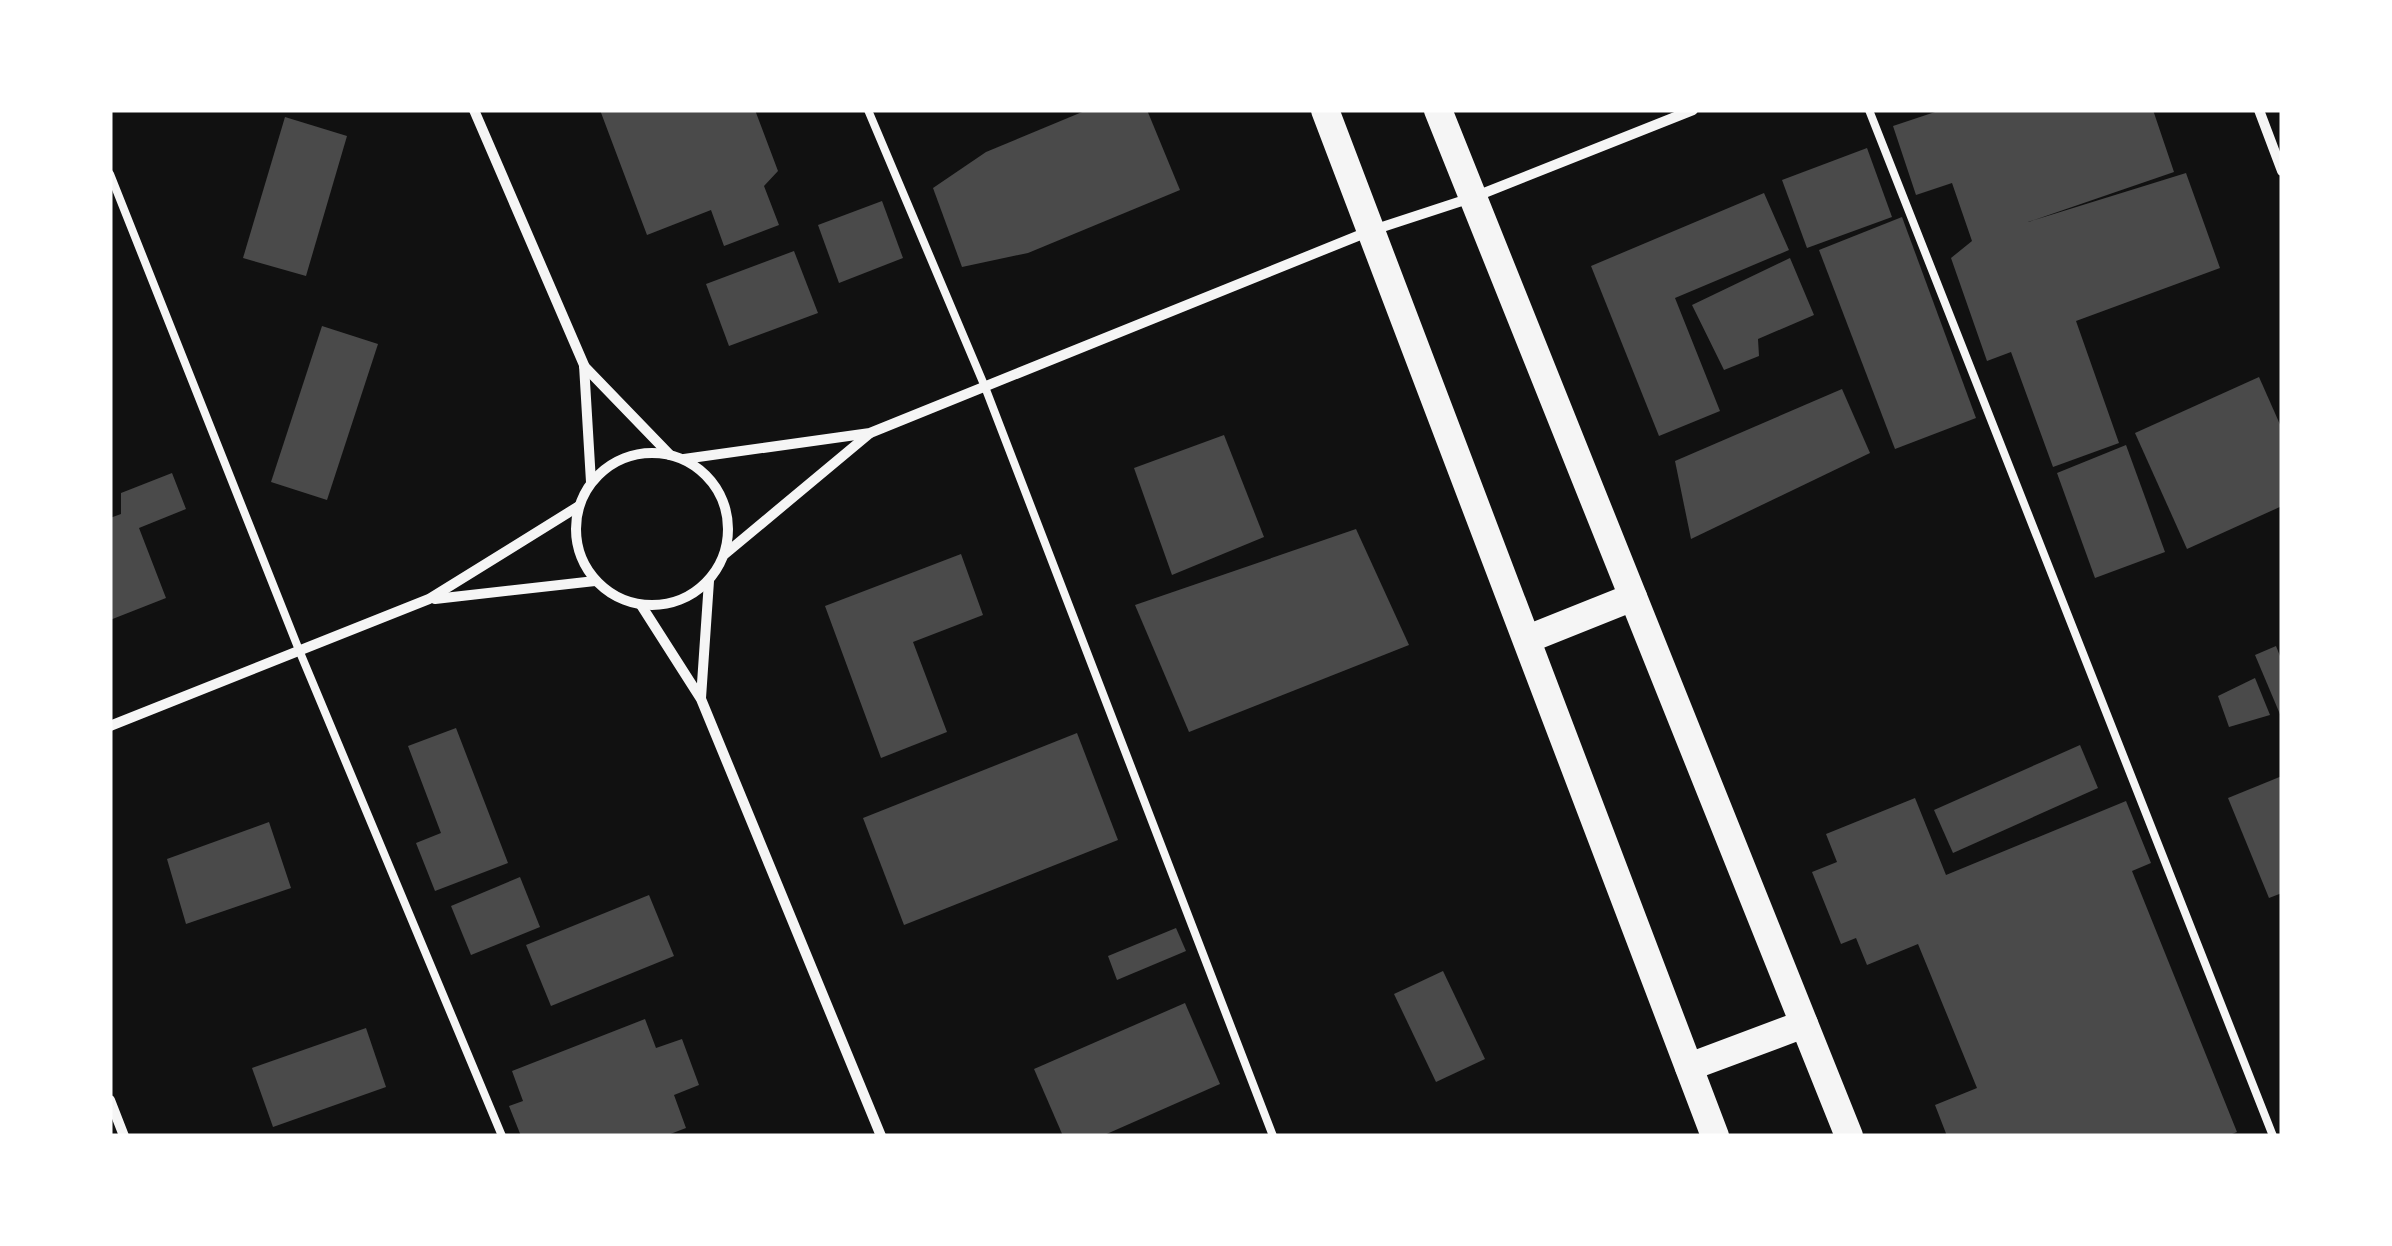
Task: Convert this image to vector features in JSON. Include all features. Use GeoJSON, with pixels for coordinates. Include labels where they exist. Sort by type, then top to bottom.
{"type":"FeatureCollection","features":[{"type":"Feature","properties":{"kind":"highway"},"geometry":{"type":"LineString","coordinates":[[1325,110],[1715,1136]]}},
{"type":"Feature","properties":{"kind":"highway"},"geometry":{"type":"LineString","coordinates":[[1438,110],[1850,1136]]}},
{"type":"Feature","properties":{"kind":"highway"},"geometry":{"type":"LineString","coordinates":[[1528,638],[1633,597]]}},
{"type":"Feature","properties":{"kind":"highway"},"geometry":{"type":"LineString","coordinates":[[1690,1068],[1804,1024]]}},
{"type":"Feature","properties":{"kind":"street"},"geometry":{"type":"LineString","coordinates":[[474,110],[584,365],[591,482]]}},
{"type":"Feature","properties":{"kind":"street"},"geometry":{"type":"LineString","coordinates":[[684,459],[870,433],[1370,232],[1474,196],[1693,110]]}},
{"type":"Feature","properties":{"kind":"street"},"geometry":{"type":"LineString","coordinates":[[2258,110],[2282,170]]}},
{"type":"Feature","properties":{"kind":"street"},"geometry":{"type":"LineString","coordinates":[[584,365],[671,456]]}},
{"type":"Feature","properties":{"kind":"street"},"geometry":{"type":"LineString","coordinates":[[724,555],[870,433]]}},
{"type":"Feature","properties":{"kind":"street"},"geometry":{"type":"LineString","coordinates":[[636,454],[671,456],[704,472],[719,491],[727,513],[728,537],[724,555],[709,581],[690,596],[668,604],[641,605],[615,597],[594,581],[580,558],[576,532],[580,506],[591,482],[611,464],[636,454]]}},
{"type":"Feature","properties":{"kind":"street"},"geometry":{"type":"LineString","coordinates":[[110,726],[428,599],[580,506]]}},
{"type":"Feature","properties":{"kind":"street"},"geometry":{"type":"LineString","coordinates":[[428,599],[594,581]]}},
{"type":"Feature","properties":{"kind":"street"},"geometry":{"type":"LineString","coordinates":[[701,699],[709,581]]}},
{"type":"Feature","properties":{"kind":"street"},"geometry":{"type":"LineString","coordinates":[[641,605],[701,699],[880,1136]]}},
{"type":"Feature","properties":{"kind":"street"},"geometry":{"type":"LineString","coordinates":[[110,1100],[124,1136]]}},
{"type":"Feature","properties":{"kind":"lane"},"geometry":{"type":"LineString","coordinates":[[868,110],[985,387],[1273,1136]]}},
{"type":"Feature","properties":{"kind":"lane"},"geometry":{"type":"LineString","coordinates":[[1868,110],[2273,1136]]}},
{"type":"Feature","properties":{"kind":"lane"},"geometry":{"type":"LineString","coordinates":[[110,174],[299,650],[502,1136]]}},
{"type":"Feature","properties":{"kind":"building"},"geometry":{"type":"Polygon","coordinates":[[[600,110],[755,110],[778,171],[764,186],[779,225],[724,246],[711,210],[647,235],[600,110]]]}},
{"type":"Feature","properties":{"kind":"building"},"geometry":{"type":"Polygon","coordinates":[[[1087,110],[1147,110],[1180,190],[1028,253],[962,267],[933,188],[986,152],[1087,110]]]}},
{"type":"Feature","properties":{"kind":"building"},"geometry":{"type":"Polygon","coordinates":[[[1941,110],[2153,110],[2174,172],[2028,222],[2186,173],[2220,268],[2076,321],[2119,443],[2053,467],[2011,352],[1987,361],[1951,258],[1972,241],[1952,183],[1916,195],[1893,126],[1941,110]]]}},
{"type":"Feature","properties":{"kind":"building"},"geometry":{"type":"Polygon","coordinates":[[[285,117],[347,136],[306,276],[243,258],[285,117]]]}},
{"type":"Feature","properties":{"kind":"building"},"geometry":{"type":"Polygon","coordinates":[[[1867,148],[1892,217],[1807,248],[1782,180],[1867,148]]]}},
{"type":"Feature","properties":{"kind":"building"},"geometry":{"type":"Polygon","coordinates":[[[1764,193],[1789,250],[1675,298],[1720,411],[1659,436],[1591,266],[1764,193]]]}},
{"type":"Feature","properties":{"kind":"building"},"geometry":{"type":"Polygon","coordinates":[[[882,201],[903,258],[839,283],[818,225],[882,201]]]}},
{"type":"Feature","properties":{"kind":"building"},"geometry":{"type":"Polygon","coordinates":[[[1902,217],[1976,418],[1895,449],[1819,250],[1902,217]]]}},
{"type":"Feature","properties":{"kind":"building"},"geometry":{"type":"Polygon","coordinates":[[[794,251],[818,313],[729,346],[706,284],[794,251]]]}},
{"type":"Feature","properties":{"kind":"building"},"geometry":{"type":"Polygon","coordinates":[[[1790,258],[1814,315],[1758,339],[1759,356],[1724,370],[1692,305],[1790,258]]]}},
{"type":"Feature","properties":{"kind":"building"},"geometry":{"type":"Polygon","coordinates":[[[322,326],[378,344],[327,500],[271,482],[322,326]]]}},
{"type":"Feature","properties":{"kind":"building"},"geometry":{"type":"Polygon","coordinates":[[[2259,377],[2282,429],[2282,506],[2187,549],[2135,433],[2259,377]]]}},
{"type":"Feature","properties":{"kind":"building"},"geometry":{"type":"Polygon","coordinates":[[[1842,389],[1870,453],[1691,539],[1675,461],[1842,389]]]}},
{"type":"Feature","properties":{"kind":"building"},"geometry":{"type":"Polygon","coordinates":[[[1224,435],[1264,537],[1172,575],[1134,468],[1224,435]]]}},
{"type":"Feature","properties":{"kind":"building"},"geometry":{"type":"Polygon","coordinates":[[[2126,445],[2165,552],[2095,578],[2057,473],[2126,445]]]}},
{"type":"Feature","properties":{"kind":"building"},"geometry":{"type":"Polygon","coordinates":[[[172,473],[186,509],[139,528],[166,598],[110,620],[110,518],[121,514],[121,493],[172,473]]]}},
{"type":"Feature","properties":{"kind":"building"},"geometry":{"type":"Polygon","coordinates":[[[1356,529],[1409,645],[1189,732],[1135,605],[1356,529]]]}},
{"type":"Feature","properties":{"kind":"building"},"geometry":{"type":"Polygon","coordinates":[[[961,554],[983,615],[913,642],[947,732],[881,758],[825,606],[961,554]]]}},
{"type":"Feature","properties":{"kind":"building"},"geometry":{"type":"Polygon","coordinates":[[[2276,646],[2282,661],[2282,719],[2255,655],[2276,646]]]}},
{"type":"Feature","properties":{"kind":"building"},"geometry":{"type":"Polygon","coordinates":[[[2255,678],[2270,715],[2229,727],[2218,696],[2255,678]]]}},
{"type":"Feature","properties":{"kind":"building"},"geometry":{"type":"Polygon","coordinates":[[[456,728],[508,863],[435,891],[416,843],[441,833],[408,746],[456,728]]]}},
{"type":"Feature","properties":{"kind":"building"},"geometry":{"type":"Polygon","coordinates":[[[1077,733],[1118,840],[904,925],[863,818],[1077,733]]]}},
{"type":"Feature","properties":{"kind":"building"},"geometry":{"type":"Polygon","coordinates":[[[2080,745],[2098,788],[1953,853],[1934,810],[2080,745]]]}},
{"type":"Feature","properties":{"kind":"building"},"geometry":{"type":"Polygon","coordinates":[[[2282,776],[2282,893],[2269,898],[2228,798],[2282,776]]]}},
{"type":"Feature","properties":{"kind":"building"},"geometry":{"type":"Polygon","coordinates":[[[1915,798],[1946,875],[2126,801],[2151,863],[2132,871],[2237,1132],[2227,1136],[1947,1136],[1935,1105],[1977,1088],[1918,944],[1867,965],[1856,938],[1841,944],[1812,872],[1837,862],[1826,834],[1915,798]]]}},
{"type":"Feature","properties":{"kind":"building"},"geometry":{"type":"Polygon","coordinates":[[[269,822],[291,888],[186,924],[167,859],[269,822]]]}},
{"type":"Feature","properties":{"kind":"building"},"geometry":{"type":"Polygon","coordinates":[[[520,877],[540,927],[471,955],[451,906],[520,877]]]}},
{"type":"Feature","properties":{"kind":"building"},"geometry":{"type":"Polygon","coordinates":[[[649,895],[674,956],[551,1006],[526,945],[649,895]]]}},
{"type":"Feature","properties":{"kind":"building"},"geometry":{"type":"Polygon","coordinates":[[[1176,928],[1186,951],[1117,980],[1108,956],[1176,928]]]}},
{"type":"Feature","properties":{"kind":"building"},"geometry":{"type":"Polygon","coordinates":[[[1443,971],[1485,1059],[1436,1082],[1394,994],[1443,971]]]}},
{"type":"Feature","properties":{"kind":"building"},"geometry":{"type":"Polygon","coordinates":[[[1185,1003],[1220,1084],[1102,1136],[1063,1136],[1034,1069],[1185,1003]]]}},
{"type":"Feature","properties":{"kind":"building"},"geometry":{"type":"Polygon","coordinates":[[[645,1019],[656,1048],[682,1039],[699,1085],[674,1095],[686,1128],[665,1136],[521,1136],[509,1106],[523,1101],[512,1071],[645,1019]]]}},
{"type":"Feature","properties":{"kind":"building"},"geometry":{"type":"Polygon","coordinates":[[[366,1028],[386,1087],[273,1127],[252,1068],[366,1028]]]}}]}
